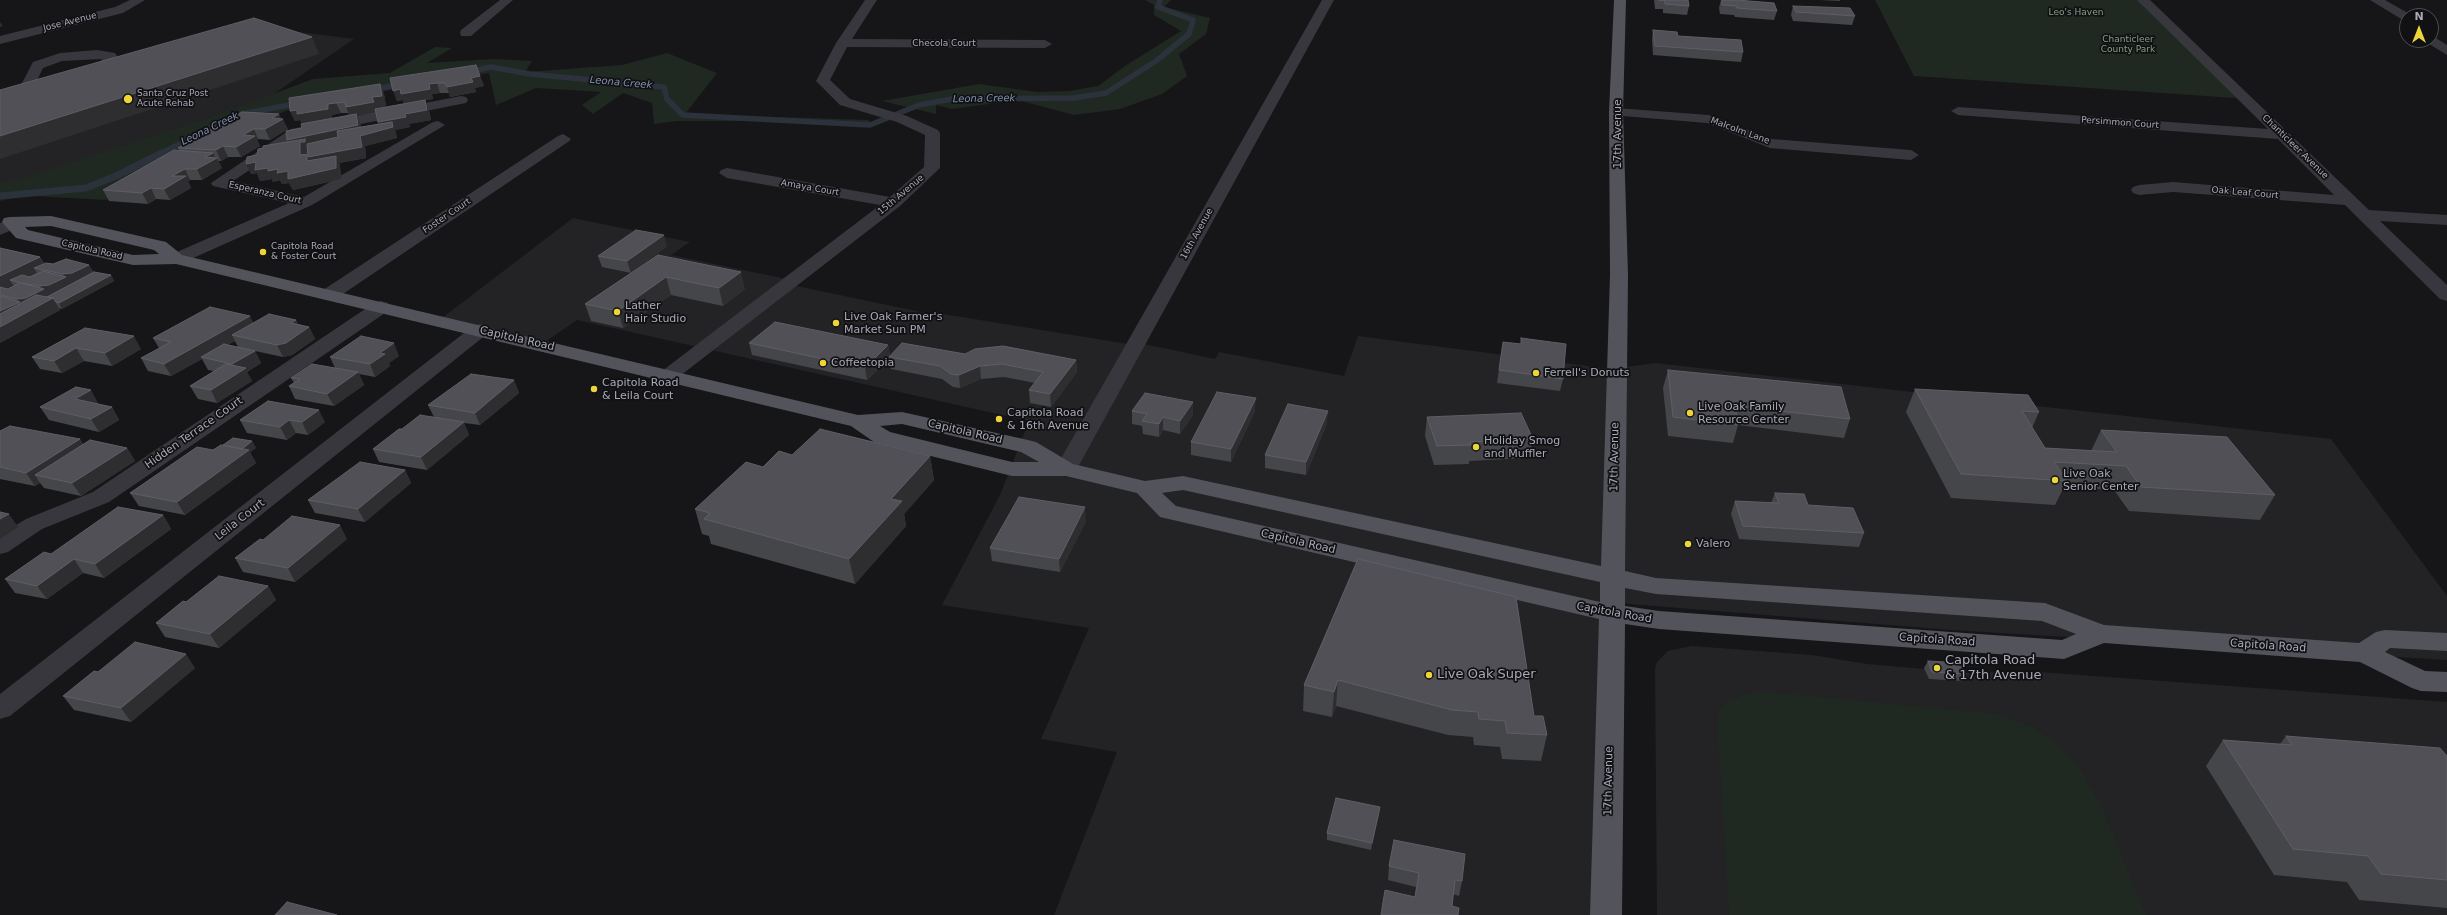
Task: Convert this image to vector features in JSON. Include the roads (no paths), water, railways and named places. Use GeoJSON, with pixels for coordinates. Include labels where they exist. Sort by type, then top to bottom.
{"type":"FeatureCollection","features":[{"type":"Feature","properties":{"kind":"main road","name":"17th Avenue"},"geometry":{"type":"LineString","coordinates":[[1606,915],[1619,275],[1616,112],[1620,0]]}},
{"type":"Feature","properties":{"kind":"main road","name":"Capitola Road"},"geometry":{"type":"LineString","coordinates":[[4,224],[22,234],[133,260],[176,259],[330,294],[669,375],[858,421],[882,437],[976,461],[1012,468],[1066,469],[1145,488],[1183,483],[1664,587],[2045,612],[2101,634],[2364,653],[2421,680],[2447,682]]}},
{"type":"Feature","properties":{"kind":"main road","name":"Capitola Road"},"geometry":{"type":"LineString","coordinates":[[1145,488],[1168,512],[1611,613],[1659,620],[2064,650],[2101,634]]}},
{"type":"Feature","properties":{"kind":"main road"},"geometry":{"type":"LineString","coordinates":[[2364,653],[2385,639],[2447,642]]}},
{"type":"Feature","properties":{"kind":"street","name":"Jose Avenue"},"geometry":{"type":"LineString","coordinates":[[0,40],[119,10],[139,0]]}},
{"type":"Feature","properties":{"kind":"street"},"geometry":{"type":"LineString","coordinates":[[466,33],[507,0]]}},
{"type":"Feature","properties":{"kind":"street","name":"15th Avenue"},"geometry":{"type":"LineString","coordinates":[[669,375],[894,203],[932,168],[933,133],[902,119],[845,102],[823,81],[843,43],[871,0]]}},
{"type":"Feature","properties":{"kind":"street","name":"16th Avenue"},"geometry":{"type":"LineString","coordinates":[[1066,469],[1328,0]]}},
{"type":"Feature","properties":{"kind":"street","name":"Chanticleer Avenue"},"geometry":{"type":"LineString","coordinates":[[2143,0],[2352,201],[2447,295]]}},
{"type":"Feature","properties":{"kind":"street"},"geometry":{"type":"LineString","coordinates":[[2376,0],[2399,13]]}},
{"type":"Feature","properties":{"kind":"street","name":"Checola Court"},"geometry":{"type":"LineString","coordinates":[[843,43],[1045,44]]}},
{"type":"Feature","properties":{"kind":"street"},"geometry":{"type":"LineString","coordinates":[[46,91],[25,96],[27,87],[38,65],[60,57],[97,54],[110,56],[98,78],[76,83]]}},
{"type":"Feature","properties":{"kind":"street","name":"Esperanza Court"},"geometry":{"type":"LineString","coordinates":[[306,202],[219,183],[296,132],[461,100]]}},
{"type":"Feature","properties":{"kind":"street","name":"Persimmon Court"},"geometry":{"type":"LineString","coordinates":[[1958,111],[2282,135]]}},
{"type":"Feature","properties":{"kind":"street","name":"Malcolm Lane"},"geometry":{"type":"LineString","coordinates":[[1616,112],[1709,119],[1770,143],[1911,155]]}},
{"type":"Feature","properties":{"kind":"street","name":"Esperanza Court"},"geometry":{"type":"LineString","coordinates":[[176,259],[306,202],[438,125]]}},
{"type":"Feature","properties":{"kind":"street","name":"Foster Court"},"geometry":{"type":"LineString","coordinates":[[330,294],[563,139]]}},
{"type":"Feature","properties":{"kind":"street","name":"Amaya Court"},"geometry":{"type":"LineString","coordinates":[[727,173],[894,203]]}},
{"type":"Feature","properties":{"kind":"street","name":"Oak Leaf Court"},"geometry":{"type":"LineString","coordinates":[[2139,190],[2173,187],[2352,201]]}},
{"type":"Feature","properties":{"kind":"street"},"geometry":{"type":"LineString","coordinates":[[2365,214],[2447,220]]}},
{"type":"Feature","properties":{"kind":"street","name":"Hidden Terrace Court"},"geometry":{"type":"LineString","coordinates":[[0,546],[34,524],[101,497],[381,307]]}},
{"type":"Feature","properties":{"kind":"street","name":"Leila Court"},"geometry":{"type":"LineString","coordinates":[[0,709],[480,330]]}},
{"type":"Feature","properties":{"kind":"waterway","name":"Leona Creek"},"geometry":{"type":"LineString","coordinates":[[466,72],[491,67],[530,74],[664,87],[667,99],[683,115],[870,125],[919,105],[952,99],[1074,98],[1106,93],[1156,61],[1189,34],[1193,20],[1158,7],[1160,0]]}},
{"type":"Feature","properties":{"kind":"waterway","name":"Leona Creek"},"geometry":{"type":"LineString","coordinates":[[370,90],[402,84]]}},
{"type":"Feature","properties":{"kind":"waterway","name":"Leona Creek"},"geometry":{"type":"LineString","coordinates":[[160,154],[237,115],[300,103]]}},
{"type":"Feature","properties":{"kind":"waterway","name":"Leona Creek"},"geometry":{"type":"LineString","coordinates":[[0,196],[86,188],[116,176],[160,154]]}},
{"type":"Feature","properties":{"kind":"place","name":"Santa Cruz Post Acute Rehab"},"geometry":{"type":"Point","coordinates":[128,99]}},
{"type":"Feature","properties":{"kind":"place","name":"Capitola Road & Foster Court"},"geometry":{"type":"Point","coordinates":[263,252]}},
{"type":"Feature","properties":{"kind":"place","name":"Lather Hair Studio"},"geometry":{"type":"Point","coordinates":[617,312]}},
{"type":"Feature","properties":{"kind":"place","name":"Live Oak Farmer's Market Sun PM"},"geometry":{"type":"Point","coordinates":[836,323]}},
{"type":"Feature","properties":{"kind":"place","name":"Coffeetopia"},"geometry":{"type":"Point","coordinates":[823,363]}},
{"type":"Feature","properties":{"kind":"place","name":"Ferrell's Donuts"},"geometry":{"type":"Point","coordinates":[1536,373]}},
{"type":"Feature","properties":{"kind":"place","name":"Capitola Road & Leila Court"},"geometry":{"type":"Point","coordinates":[594,389]}},
{"type":"Feature","properties":{"kind":"place","name":"Live Oak Family Resource Center"},"geometry":{"type":"Point","coordinates":[1690,413]}},
{"type":"Feature","properties":{"kind":"place","name":"Capitola Road & 16th Avenue"},"geometry":{"type":"Point","coordinates":[999,419]}},
{"type":"Feature","properties":{"kind":"place","name":"Holiday Smog and Muffler"},"geometry":{"type":"Point","coordinates":[1476,447]}},
{"type":"Feature","properties":{"kind":"place","name":"Live Oak Senior Center"},"geometry":{"type":"Point","coordinates":[2055,480]}},
{"type":"Feature","properties":{"kind":"place","name":"Valero"},"geometry":{"type":"Point","coordinates":[1688,544]}},
{"type":"Feature","properties":{"kind":"place","name":"Capitola Road & 17th Avenue"},"geometry":{"type":"Point","coordinates":[1937,668]}},
{"type":"Feature","properties":{"kind":"place","name":"Live Oak Super"},"geometry":{"type":"Point","coordinates":[1429,675]}},
{"type":"Feature","properties":{"kind":"park label","name":"Leo's Haven"},"geometry":{"type":"Point","coordinates":[2076,13]}},
{"type":"Feature","properties":{"kind":"park label","name":"Chanticleer County Park"},"geometry":{"type":"Point","coordinates":[2128,46]}}]}
